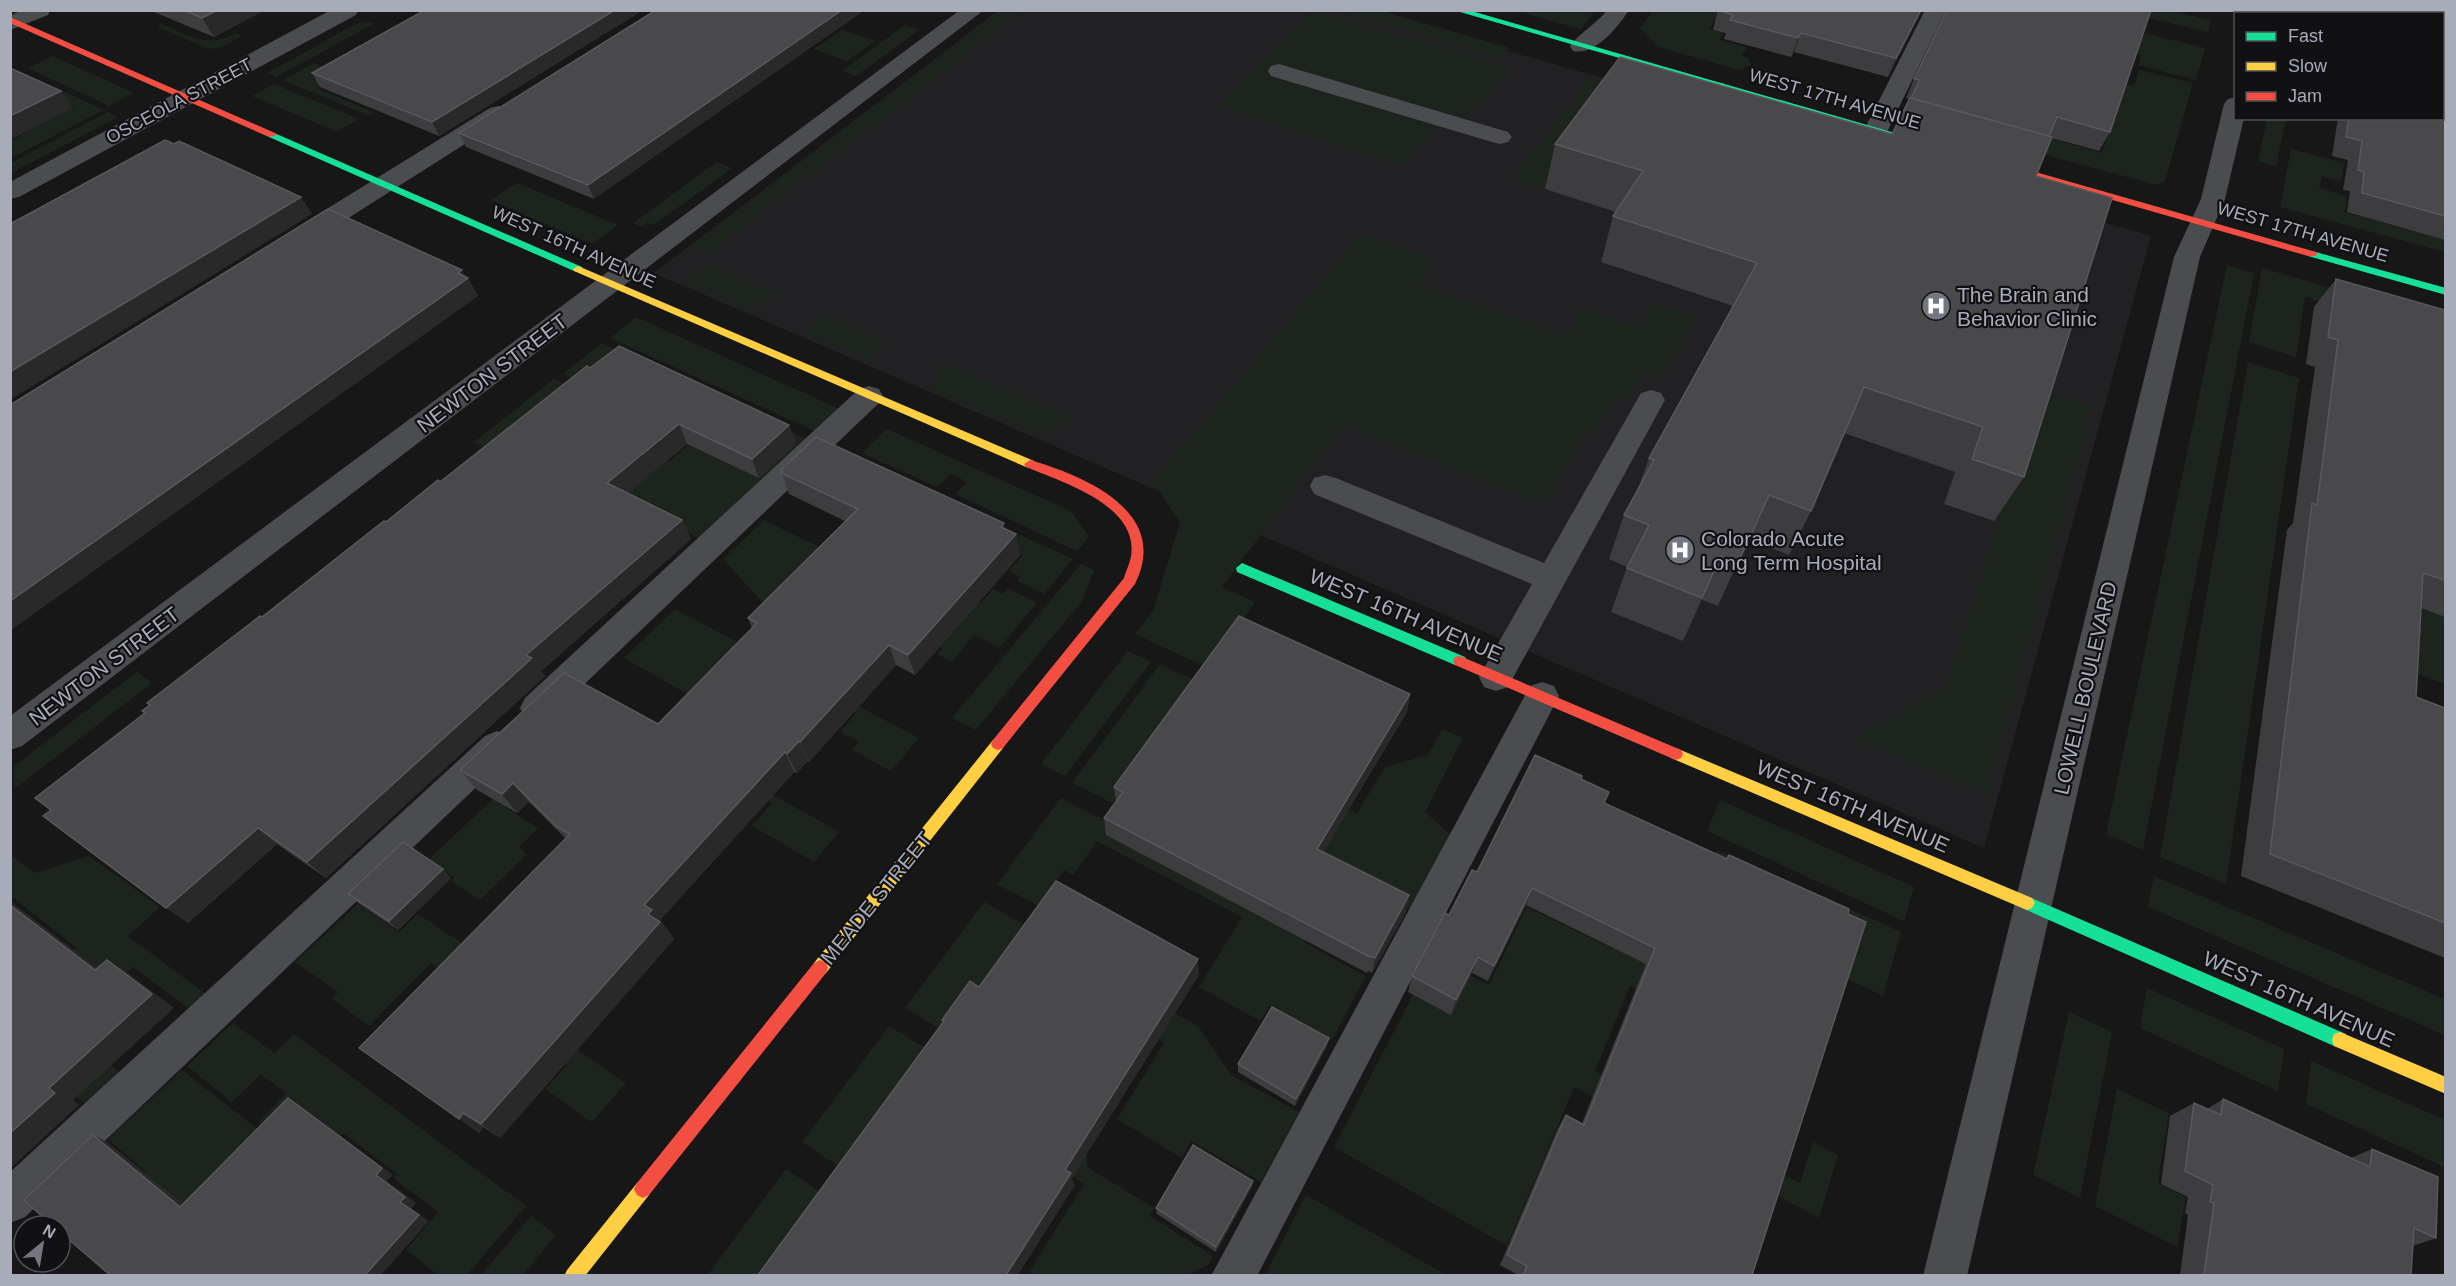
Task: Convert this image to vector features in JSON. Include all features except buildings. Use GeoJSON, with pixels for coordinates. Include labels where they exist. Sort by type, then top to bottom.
{"type":"FeatureCollection","features":[{"type":"Feature","properties":{"kind":"street"},"geometry":{"type":"LineString","coordinates":[[12,22],[40,10]]}},
{"type":"Feature","properties":{"kind":"street","name":"OSCEOLA STREET"},"geometry":{"type":"LineString","coordinates":[[10,192],[348,10]]}},
{"type":"Feature","properties":{"kind":"street","name":"NEWTON STREET"},"geometry":{"type":"LineString","coordinates":[[10,736],[974,10]]}},
{"type":"Feature","properties":{"kind":"street","name":"WEST 17TH AVENUE"},"geometry":{"type":"LineString","coordinates":[[1457,10],[1954,152]]}},
{"type":"Feature","properties":{"kind":"street"},"geometry":{"type":"LineString","coordinates":[[1581,46],[1607,25],[1619,10]]}},
{"type":"Feature","properties":{"kind":"street"},"geometry":{"type":"LineString","coordinates":[[1876,130],[1936,10]]}},
{"type":"Feature","properties":{"kind":"street","name":"WEST 16TH AVENUE"},"geometry":{"type":"LineString","coordinates":[[12,22],[869,396],[1101,494],[1121,509]]}},
{"type":"Feature","properties":{"kind":"street"},"geometry":{"type":"LineString","coordinates":[[1279,71],[1500,137]]}},
{"type":"Feature","properties":{"kind":"street"},"geometry":{"type":"LineString","coordinates":[[274,252],[521,99]]}},
{"type":"Feature","properties":{"kind":"street","name":"LOWELL BOULEVARD"},"geometry":{"type":"LineString","coordinates":[[1945,1275],[2187,257],[2213,199],[2234,108]]}},
{"type":"Feature","properties":{"kind":"street","name":"WEST 17TH AVENUE"},"geometry":{"type":"LineString","coordinates":[[1976,158],[2445,292]]}},
{"type":"Feature","properties":{"kind":"street"},"geometry":{"type":"LineString","coordinates":[[10,1202],[869,396]]}},
{"type":"Feature","properties":{"kind":"street"},"geometry":{"type":"LineString","coordinates":[[1496,676],[1651,400]]}},
{"type":"Feature","properties":{"kind":"street"},"geometry":{"type":"LineString","coordinates":[[1325,486],[1551,579]]}},
{"type":"Feature","properties":{"kind":"street","name":"MEADE STREET"},"geometry":{"type":"LineString","coordinates":[[573,1275],[1130,580],[1139,555],[1138,539],[1133,525],[1121,509]]}},
{"type":"Feature","properties":{"kind":"street","name":"WEST 16TH AVENUE"},"geometry":{"type":"LineString","coordinates":[[1242,568],[2033,906],[2445,1086]]}},
{"type":"Feature","properties":{"kind":"street"},"geometry":{"type":"LineString","coordinates":[[1233,1275],[1542,696]]}},
{"type":"Feature","properties":{"kind":"shaded area","name":"Colorado Acute Long Term Hospital"},"geometry":{"type":"Polygon","coordinates":[[[999,10],[1369,11],[2151,236],[1984,848],[654,273],[999,10]]]}},
{"type":"Feature","properties":{"kind":"shaded area"},"geometry":{"type":"Polygon","coordinates":[[[1002,11],[1023,11],[707,254],[690,247],[1002,11]]]}},
{"type":"Feature","properties":{"kind":"shaded area"},"geometry":{"type":"Polygon","coordinates":[[[1314,11],[1511,67],[1478,106],[1431,133],[1402,166],[1216,106],[1314,11]]]}},
{"type":"Feature","properties":{"kind":"shaded area"},"geometry":{"type":"Polygon","coordinates":[[[1339,11],[1382,11],[1510,48],[1501,58],[1339,11]]]}},
{"type":"Feature","properties":{"kind":"shaded area"},"geometry":{"type":"Polygon","coordinates":[[[1516,11],[1595,11],[1581,29],[1516,11]]]}},
{"type":"Feature","properties":{"kind":"shaded area"},"geometry":{"type":"Polygon","coordinates":[[[1653,11],[1722,11],[1709,29],[1723,33],[1719,40],[1747,47],[1741,56],[1749,58],[1751,65],[1740,70],[1659,47],[1640,28],[1653,11]]]}},
{"type":"Feature","properties":{"kind":"shaded area"},"geometry":{"type":"Polygon","coordinates":[[[2151,11],[2171,11],[2211,20],[2208,32],[2149,18],[2151,11]]]}},
{"type":"Feature","properties":{"kind":"shaded area"},"geometry":{"type":"Polygon","coordinates":[[[2083,18],[2205,48],[2196,80],[2138,65],[2141,55],[2073,37],[2083,18]]]}},
{"type":"Feature","properties":{"kind":"shaded area"},"geometry":{"type":"Polygon","coordinates":[[[360,22],[375,23],[276,77],[267,73],[360,22]]]}},
{"type":"Feature","properties":{"kind":"shaded area"},"geometry":{"type":"Polygon","coordinates":[[[162,24],[199,39],[217,40],[237,33],[242,36],[222,47],[209,49],[157,27],[162,24]]]}},
{"type":"Feature","properties":{"kind":"shaded area"},"geometry":{"type":"Polygon","coordinates":[[[905,25],[919,30],[856,76],[842,71],[905,25]]]}},
{"type":"Feature","properties":{"kind":"shaded area"},"geometry":{"type":"Polygon","coordinates":[[[842,30],[875,41],[847,61],[814,49],[842,30]]]}},
{"type":"Feature","properties":{"kind":"shaded area"},"geometry":{"type":"Polygon","coordinates":[[[53,56],[134,93],[109,106],[28,68],[53,56]]]}},
{"type":"Feature","properties":{"kind":"shaded area"},"geometry":{"type":"Polygon","coordinates":[[[314,63],[340,74],[317,88],[375,113],[369,116],[283,80],[314,63]]]}},
{"type":"Feature","properties":{"kind":"shaded area"},"geometry":{"type":"Polygon","coordinates":[[[2139,70],[2193,83],[2165,181],[2157,185],[1948,129],[2064,137],[2063,142],[2102,153],[2125,84],[2134,86],[2139,70]]]}},
{"type":"Feature","properties":{"kind":"shaded area"},"geometry":{"type":"Polygon","coordinates":[[[21,72],[104,110],[11,158],[11,141],[31,130],[22,126],[31,121],[40,125],[75,107],[11,77],[21,72]]]}},
{"type":"Feature","properties":{"kind":"shaded area"},"geometry":{"type":"Polygon","coordinates":[[[1589,79],[1675,103],[1607,100],[1541,189],[1512,179],[1589,79]]]}},
{"type":"Feature","properties":{"kind":"shaded area"},"geometry":{"type":"Polygon","coordinates":[[[274,84],[359,119],[337,132],[252,96],[274,84]]]}},
{"type":"Feature","properties":{"kind":"shaded area"},"geometry":{"type":"Polygon","coordinates":[[[108,112],[118,117],[11,173],[11,163],[108,112]]]}},
{"type":"Feature","properties":{"kind":"shaded area"},"geometry":{"type":"Polygon","coordinates":[[[2267,120],[2286,120],[2276,166],[2258,161],[2267,120]]]}},
{"type":"Feature","properties":{"kind":"shaded area"},"geometry":{"type":"Polygon","coordinates":[[[2291,149],[2344,163],[2341,181],[2322,176],[2319,188],[2347,196],[2345,212],[2445,240],[2445,252],[2280,207],[2291,149]]]}},
{"type":"Feature","properties":{"kind":"shaded area"},"geometry":{"type":"Polygon","coordinates":[[[717,162],[732,168],[654,225],[648,223],[642,227],[633,223],[717,162]]]}},
{"type":"Feature","properties":{"kind":"shaded area"},"geometry":{"type":"Polygon","coordinates":[[[517,183],[618,225],[592,244],[491,200],[517,183]]]}},
{"type":"Feature","properties":{"kind":"shaded area"},"geometry":{"type":"Polygon","coordinates":[[[1362,234],[1437,260],[1419,284],[1566,336],[1583,309],[1640,328],[1655,303],[1697,317],[1662,378],[1642,371],[1624,401],[1617,398],[1600,424],[1585,434],[1544,505],[1343,425],[1222,587],[1255,602],[1208,668],[1135,634],[1153,611],[1180,523],[1153,481],[1362,234]]]}},
{"type":"Feature","properties":{"kind":"shaded area"},"geometry":{"type":"Polygon","coordinates":[[[706,264],[780,295],[749,309],[685,281],[706,264]]]}},
{"type":"Feature","properties":{"kind":"shaded area"},"geometry":{"type":"Polygon","coordinates":[[[2227,265],[2254,273],[2143,850],[2106,834],[2227,265]]]}},
{"type":"Feature","properties":{"kind":"shaded area"},"geometry":{"type":"Polygon","coordinates":[[[2262,268],[2445,321],[2401,325],[2305,297],[2296,357],[2249,342],[2262,268]]]}},
{"type":"Feature","properties":{"kind":"shaded area"},"geometry":{"type":"Polygon","coordinates":[[[818,312],[889,342],[869,360],[807,334],[818,312]]]}},
{"type":"Feature","properties":{"kind":"shaded area"},"geometry":{"type":"Polygon","coordinates":[[[636,317],[842,410],[817,432],[610,338],[636,317]]]}},
{"type":"Feature","properties":{"kind":"shaded area"},"geometry":{"type":"Polygon","coordinates":[[[602,343],[708,392],[590,387],[563,374],[602,343]]]}},
{"type":"Feature","properties":{"kind":"shaded area"},"geometry":{"type":"Polygon","coordinates":[[[2248,362],[2299,378],[2226,884],[2160,857],[2248,362]]]}},
{"type":"Feature","properties":{"kind":"shaded area"},"geometry":{"type":"Polygon","coordinates":[[[942,363],[1072,417],[1042,436],[930,388],[942,363]]]}},
{"type":"Feature","properties":{"kind":"shaded area"},"geometry":{"type":"Polygon","coordinates":[[[554,379],[583,392],[504,457],[474,442],[554,379]]]}},
{"type":"Feature","properties":{"kind":"shaded area"},"geometry":{"type":"Polygon","coordinates":[[[2048,391],[2093,406],[1987,794],[1853,738],[1946,687],[2009,487],[2018,489],[2048,391]]]}},
{"type":"Feature","properties":{"kind":"shaded area"},"geometry":{"type":"Polygon","coordinates":[[[715,397],[809,440],[702,540],[652,515],[615,503],[647,450],[670,461],[690,443],[715,397]]]}},
{"type":"Feature","properties":{"kind":"shaded area"},"geometry":{"type":"Polygon","coordinates":[[[887,429],[1071,511],[1089,537],[1077,551],[955,494],[967,482],[951,474],[937,487],[862,453],[887,429]]]}},
{"type":"Feature","properties":{"kind":"shaded area"},"geometry":{"type":"Polygon","coordinates":[[[936,497],[1073,559],[1044,594],[1017,581],[1020,577],[1009,571],[1023,555],[1008,548],[936,497]]]}},
{"type":"Feature","properties":{"kind":"shaded area"},"geometry":{"type":"Polygon","coordinates":[[[764,520],[861,567],[776,617],[723,559],[764,520]]]}},
{"type":"Feature","properties":{"kind":"shaded area"},"geometry":{"type":"Polygon","coordinates":[[[2445,563],[2445,684],[2381,661],[2445,563]]]}},
{"type":"Feature","properties":{"kind":"shaded area"},"geometry":{"type":"Polygon","coordinates":[[[1081,564],[1094,570],[1082,601],[976,730],[952,718],[1081,564]]]}},
{"type":"Feature","properties":{"kind":"shaded area"},"geometry":{"type":"Polygon","coordinates":[[[1008,588],[1037,603],[999,648],[974,635],[952,662],[937,654],[942,648],[923,639],[963,595],[981,603],[993,589],[1003,594],[1008,588]]]}},
{"type":"Feature","properties":{"kind":"shaded area"},"geometry":{"type":"Polygon","coordinates":[[[675,609],[919,738],[891,771],[852,750],[859,742],[840,732],[856,713],[751,658],[705,704],[624,658],[675,609]]]}},
{"type":"Feature","properties":{"kind":"shaded area"},"geometry":{"type":"Polygon","coordinates":[[[1128,651],[1151,662],[1065,776],[1041,764],[1128,651]]]}},
{"type":"Feature","properties":{"kind":"shaded area"},"geometry":{"type":"Polygon","coordinates":[[[1160,664],[1199,683],[1171,723],[1357,813],[1385,767],[1428,755],[1442,729],[1463,738],[1425,812],[1452,836],[1413,910],[1382,895],[1159,738],[1113,803],[1072,783],[1160,664]]]}},
{"type":"Feature","properties":{"kind":"shaded area"},"geometry":{"type":"Polygon","coordinates":[[[137,672],[152,683],[14,789],[14,766],[137,672]]]}},
{"type":"Feature","properties":{"kind":"shaded area"},"geometry":{"type":"Polygon","coordinates":[[[665,733],[839,832],[814,862],[752,826],[772,803],[659,739],[665,733]]]}},
{"type":"Feature","properties":{"kind":"shaded area"},"geometry":{"type":"Polygon","coordinates":[[[1061,798],[1313,929],[1305,943],[1366,976],[1332,1040],[1270,1006],[1260,1021],[1199,987],[1242,917],[1097,841],[1073,875],[1064,870],[1038,906],[997,884],[1061,798]]]}},
{"type":"Feature","properties":{"kind":"shaded area"},"geometry":{"type":"Polygon","coordinates":[[[493,799],[538,828],[519,847],[527,854],[480,900],[451,881],[454,877],[428,860],[493,799]]]}},
{"type":"Feature","properties":{"kind":"shaded area"},"geometry":{"type":"Polygon","coordinates":[[[1720,800],[1914,887],[1904,921],[1707,831],[1720,800]]]}},
{"type":"Feature","properties":{"kind":"shaded area"},"geometry":{"type":"Polygon","coordinates":[[[1717,850],[1901,932],[1883,996],[1843,977],[1712,866],[1717,850]]]}},
{"type":"Feature","properties":{"kind":"shaded area"},"geometry":{"type":"Polygon","coordinates":[[[10,855],[35,873],[89,856],[160,907],[128,936],[207,995],[191,1010],[133,967],[65,1027],[121,1074],[87,1106],[46,1070],[11,1005],[77,948],[11,896],[10,855]]]}},
{"type":"Feature","properties":{"kind":"shaded area"},"geometry":{"type":"Polygon","coordinates":[[[2154,876],[2445,999],[2445,1035],[2148,907],[2154,876]]]}},
{"type":"Feature","properties":{"kind":"shaded area"},"geometry":{"type":"Polygon","coordinates":[[[984,902],[1046,937],[947,1033],[905,1008],[984,902]]]}},
{"type":"Feature","properties":{"kind":"shaded area"},"geometry":{"type":"Polygon","coordinates":[[[358,904],[399,932],[418,914],[479,955],[456,979],[431,963],[369,1026],[332,999],[338,992],[295,962],[358,904]]]}},
{"type":"Feature","properties":{"kind":"shaded area"},"geometry":{"type":"Polygon","coordinates":[[[1527,907],[1610,947],[1614,939],[1678,970],[1659,1000],[1630,986],[1595,1071],[1623,1086],[1622,1090],[1800,1183],[1813,1142],[1838,1155],[1819,1218],[1574,1087],[1507,1246],[1334,1147],[1433,956],[1489,985],[1527,907]]]}},
{"type":"Feature","properties":{"kind":"shaded area"},"geometry":{"type":"Polygon","coordinates":[[[464,973],[626,1083],[592,1122],[545,1089],[567,1065],[551,1054],[464,973]]]}},
{"type":"Feature","properties":{"kind":"shaded area"},"geometry":{"type":"Polygon","coordinates":[[[1116,981],[1198,1026],[1231,1075],[1299,1112],[1261,1182],[1191,1141],[1182,1158],[1117,1119],[1164,1043],[1099,1006],[1116,981]]]}},
{"type":"Feature","properties":{"kind":"shaded area"},"geometry":{"type":"Polygon","coordinates":[[[2147,988],[2284,1049],[2278,1091],[2140,1028],[2147,988]]]}},
{"type":"Feature","properties":{"kind":"shaded area"},"geometry":{"type":"Polygon","coordinates":[[[2069,1012],[2112,1032],[2080,1198],[2033,1175],[2069,1012]]]}},
{"type":"Feature","properties":{"kind":"shaded area"},"geometry":{"type":"Polygon","coordinates":[[[233,1023],[274,1053],[294,1034],[526,1206],[467,1275],[438,1275],[406,1250],[438,1212],[393,1178],[397,1174],[343,1133],[338,1137],[271,1132],[258,1122],[286,1093],[261,1074],[232,1102],[187,1066],[233,1023]]]}},
{"type":"Feature","properties":{"kind":"shaded area"},"geometry":{"type":"Polygon","coordinates":[[[889,1026],[943,1059],[846,1171],[802,1142],[889,1026]]]}},
{"type":"Feature","properties":{"kind":"shaded area"},"geometry":{"type":"Polygon","coordinates":[[[2311,1061],[2445,1120],[2445,1167],[2306,1104],[2311,1061]]]}},
{"type":"Feature","properties":{"kind":"shaded area"},"geometry":{"type":"Polygon","coordinates":[[[182,1070],[268,1137],[168,1238],[98,1223],[148,1174],[108,1139],[182,1070]]]}},
{"type":"Feature","properties":{"kind":"shaded area"},"geometry":{"type":"Polygon","coordinates":[[[2117,1089],[2169,1113],[2158,1183],[2186,1197],[2177,1247],[2095,1206],[2117,1089]]]}},
{"type":"Feature","properties":{"kind":"shaded area"},"geometry":{"type":"Polygon","coordinates":[[[997,1129],[1087,1148],[1087,1167],[1154,1208],[1150,1216],[1213,1256],[1208,1265],[1187,1275],[1034,1275],[1029,1272],[1084,1184],[997,1129]]]}},
{"type":"Feature","properties":{"kind":"shaded area"},"geometry":{"type":"Polygon","coordinates":[[[786,1169],[943,1275],[707,1276],[786,1169]]]}},
{"type":"Feature","properties":{"kind":"shaded area"},"geometry":{"type":"Polygon","coordinates":[[[1306,1195],[1446,1275],[1265,1275],[1306,1195]]]}},
{"type":"Feature","properties":{"kind":"shaded area"},"geometry":{"type":"Polygon","coordinates":[[[531,1216],[556,1235],[523,1275],[481,1275],[531,1216]]]}},
{"type":"Feature","properties":{"kind":"traffic: fast"},"geometry":{"type":"LineString","coordinates":[[1457,10],[1935,146]]}},
{"type":"Feature","properties":{"kind":"traffic: fast"},"geometry":{"type":"LineString","coordinates":[[272,135],[578,269]]}},
{"type":"Feature","properties":{"kind":"traffic: fast"},"geometry":{"type":"LineString","coordinates":[[2312,254],[2446,292]]}},
{"type":"Feature","properties":{"kind":"traffic: fast"},"geometry":{"type":"LineString","coordinates":[[1242,568],[1460,661]]}},
{"type":"Feature","properties":{"kind":"traffic: fast"},"geometry":{"type":"LineString","coordinates":[[2027,903],[2340,1040]]}},
{"type":"Feature","properties":{"kind":"traffic: slow"},"geometry":{"type":"LineString","coordinates":[[578,269],[1030,464]]}},
{"type":"Feature","properties":{"kind":"traffic: slow"},"geometry":{"type":"LineString","coordinates":[[820,968],[998,744]]}},
{"type":"Feature","properties":{"kind":"traffic: slow"},"geometry":{"type":"LineString","coordinates":[[1676,754],[2027,903]]}},
{"type":"Feature","properties":{"kind":"traffic: slow"},"geometry":{"type":"LineString","coordinates":[[2340,1040],[2446,1086]]}},
{"type":"Feature","properties":{"kind":"traffic: slow"},"geometry":{"type":"LineString","coordinates":[[573,1276],[643,1189]]}},
{"type":"Feature","properties":{"kind":"traffic: jam"},"geometry":{"type":"LineString","coordinates":[[10,20],[272,135]]}},
{"type":"Feature","properties":{"kind":"traffic: jam"},"geometry":{"type":"LineString","coordinates":[[1993,163],[2312,254]]}},
{"type":"Feature","properties":{"kind":"traffic: jam"},"geometry":{"type":"LineString","coordinates":[[998,744],[1130,580],[1138,555],[1136,534],[1127,517],[1112,503],[1071,481],[1030,464]]}},
{"type":"Feature","properties":{"kind":"traffic: jam"},"geometry":{"type":"LineString","coordinates":[[1460,661],[1676,754]]}},
{"type":"Feature","properties":{"kind":"traffic: jam"},"geometry":{"type":"LineString","coordinates":[[643,1189],[820,968]]}},
{"type":"Feature","properties":{"kind":"place","name":"The Brain and Behavior Clinic"},"geometry":{"type":"Point","coordinates":[1936,306]}},
{"type":"Feature","properties":{"kind":"place","name":"Colorado Acute Long Term Hospital"},"geometry":{"type":"Point","coordinates":[1680,550]}}]}
